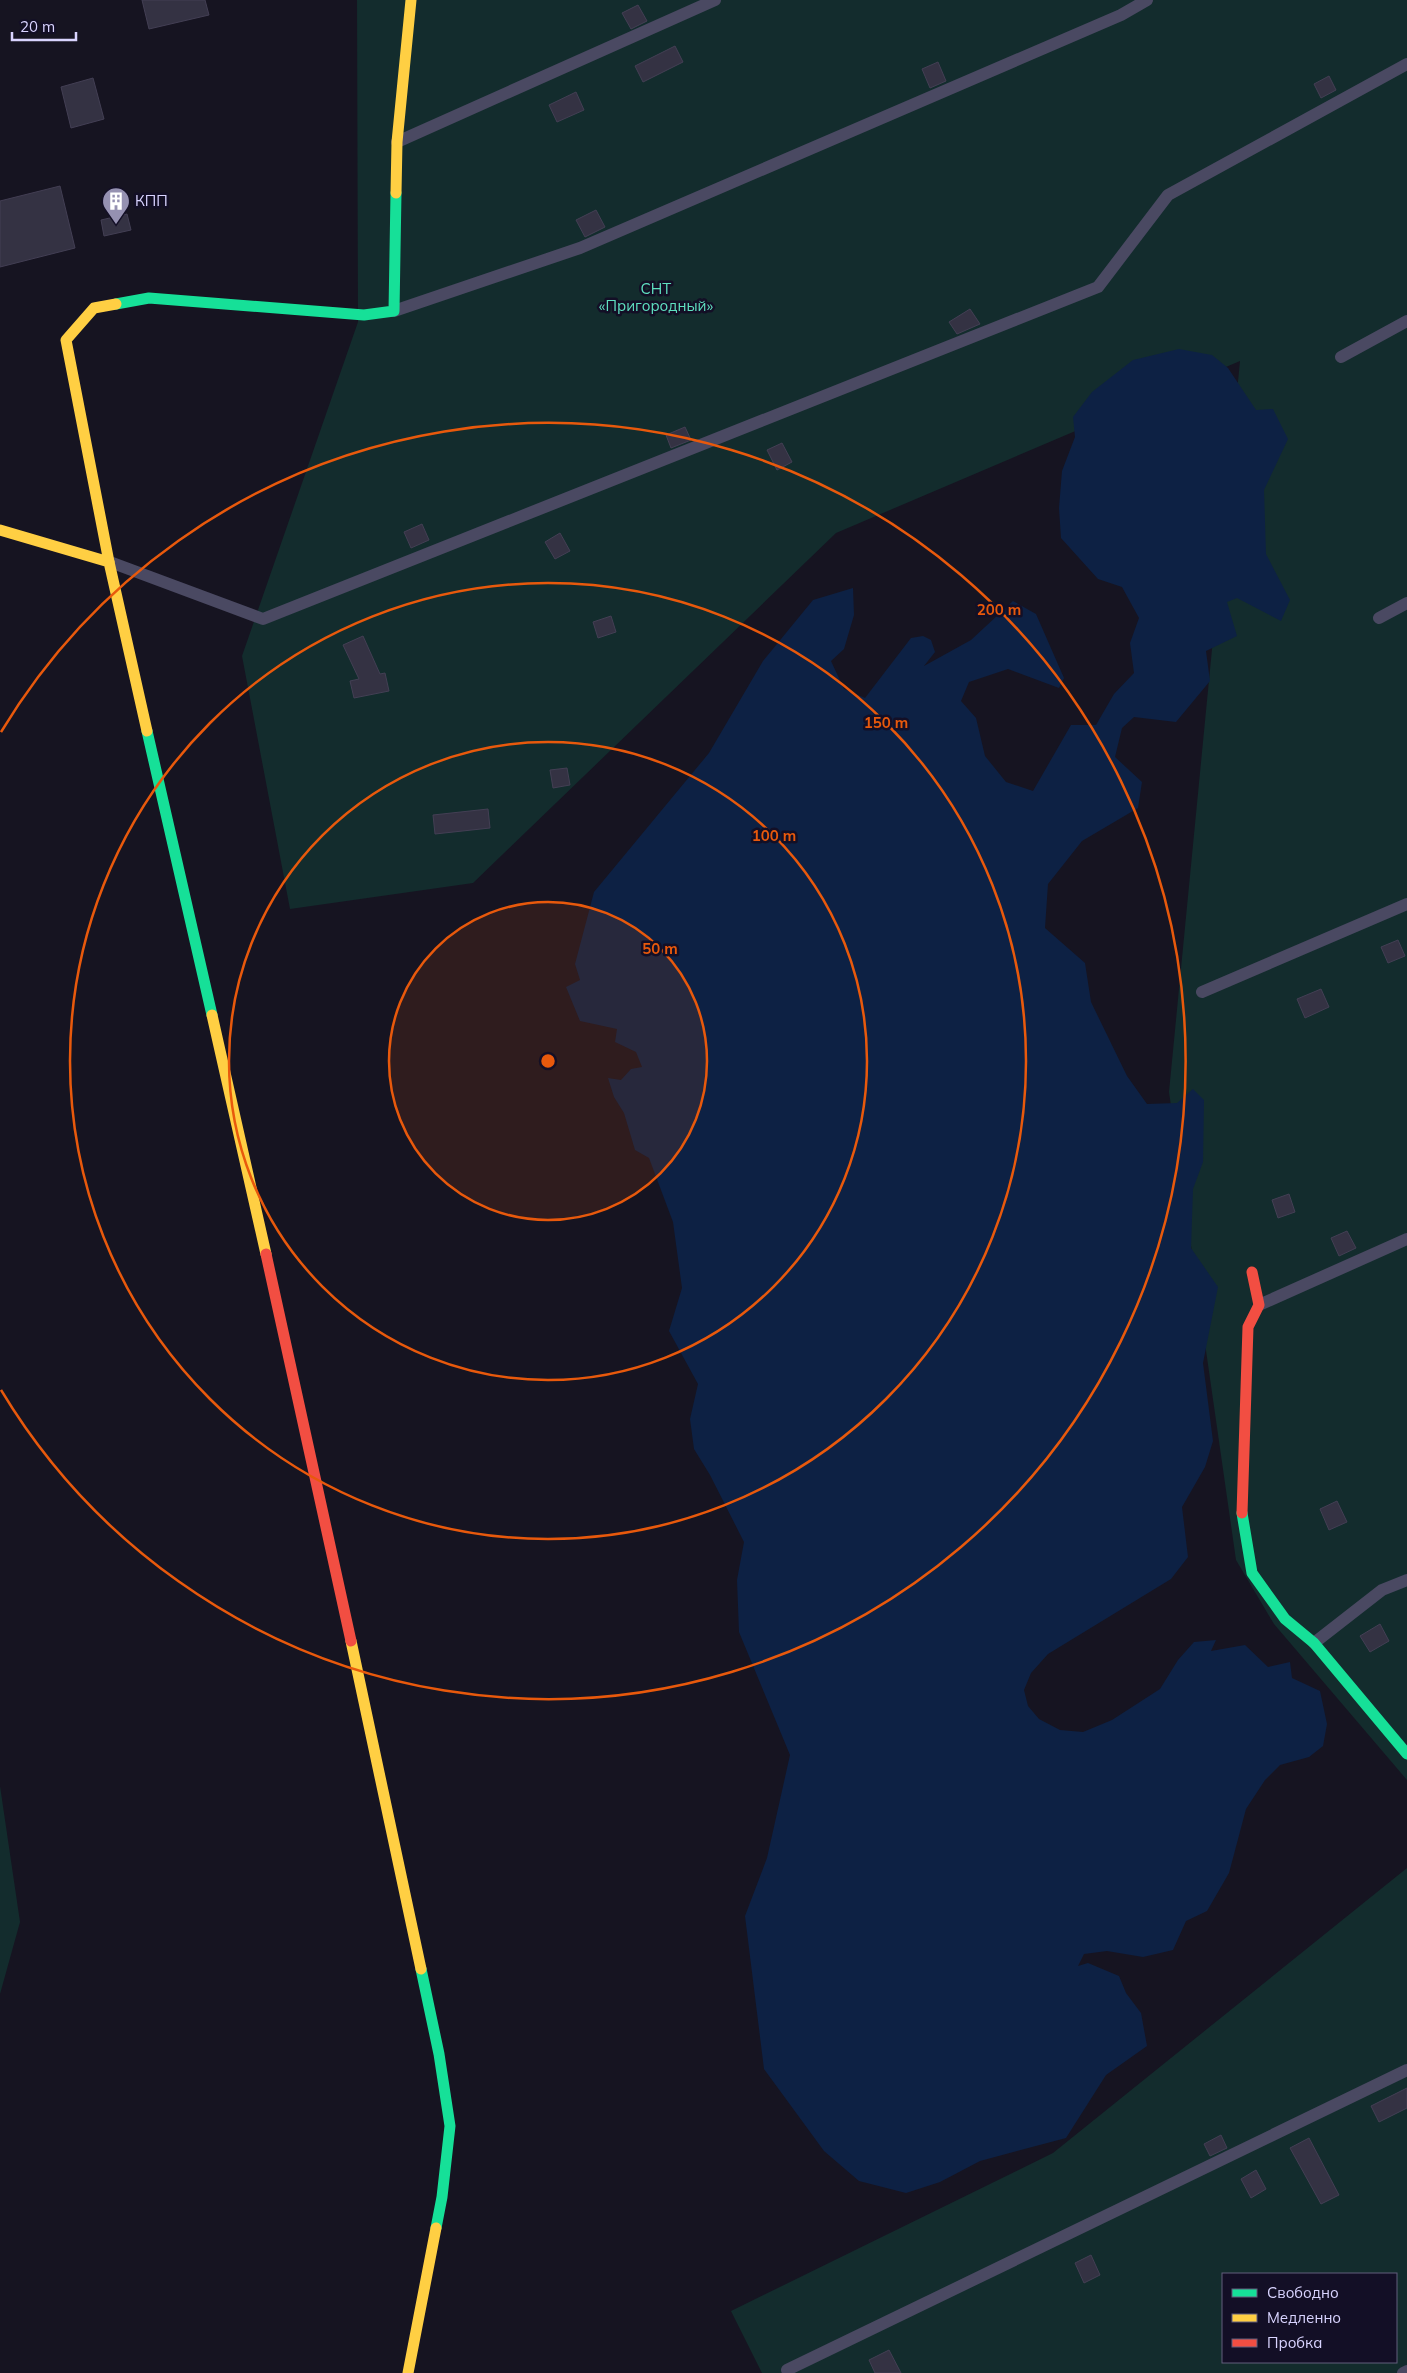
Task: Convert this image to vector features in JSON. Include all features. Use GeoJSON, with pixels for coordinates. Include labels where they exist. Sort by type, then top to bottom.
{"type":"FeatureCollection","features":[{"type":"Feature","properties":{"kind":"street"},"geometry":{"type":"LineString","coordinates":[[408,2373],[442,2197],[450,2126],[439,2054],[302,1408],[109,562],[66,340],[94,308],[149,298],[364,315],[394,311],[397,142],[412,0]]}},
{"type":"Feature","properties":{"kind":"street"},"geometry":{"type":"LineString","coordinates":[[0,530],[109,562]]}},
{"type":"Feature","properties":{"kind":"street"},"geometry":{"type":"LineString","coordinates":[[1252,1272],[1259,1305],[1248,1327],[1242,1520],[1252,1573],[1285,1619],[1314,1643],[1407,1754]]}},
{"type":"Feature","properties":{"kind":"lane"},"geometry":{"type":"LineString","coordinates":[[397,142],[714,0]]}},
{"type":"Feature","properties":{"kind":"lane"},"geometry":{"type":"LineString","coordinates":[[394,311],[580,248],[1112,19],[1147,0]]}},
{"type":"Feature","properties":{"kind":"lane"},"geometry":{"type":"LineString","coordinates":[[109,562],[263,619],[1098,287],[1168,195],[1407,64]]}},
{"type":"Feature","properties":{"kind":"lane"},"geometry":{"type":"LineString","coordinates":[[1341,357],[1407,320]]}},
{"type":"Feature","properties":{"kind":"lane"},"geometry":{"type":"LineString","coordinates":[[1379,618],[1407,604]]}},
{"type":"Feature","properties":{"kind":"lane"},"geometry":{"type":"LineString","coordinates":[[1202,992],[1407,904]]}},
{"type":"Feature","properties":{"kind":"lane"},"geometry":{"type":"LineString","coordinates":[[1259,1305],[1407,1239]]}},
{"type":"Feature","properties":{"kind":"lane"},"geometry":{"type":"LineString","coordinates":[[1314,1643],[1382,1590],[1407,1580]]}},
{"type":"Feature","properties":{"kind":"lane"},"geometry":{"type":"LineString","coordinates":[[787,2370],[1407,2070]]}},
{"type":"Feature","properties":{"kind":"lane"},"geometry":{"type":"LineString","coordinates":[[1403,2373],[1407,2371]]}},
{"type":"Feature","properties":{"kind":"green space","name":"СНТ «Пригородный»"},"geometry":{"type":"Polygon","coordinates":[[[357,0],[1407,0],[1407,1780],[1274,1624],[1236,1560],[1169,1092],[1240,361],[836,533],[473,883],[290,909],[242,656],[358,322],[357,0]]]}},
{"type":"Feature","properties":{"kind":"green space"},"geometry":{"type":"Polygon","coordinates":[[[0,1786],[20,1922],[0,1994],[0,1786]]]}},
{"type":"Feature","properties":{"kind":"green space"},"geometry":{"type":"Polygon","coordinates":[[[1407,1868],[1407,2373],[762,2373],[731,2311],[1053,2153],[1407,1868]]]}},
{"type":"Feature","properties":{"kind":"water"},"geometry":{"type":"Polygon","coordinates":[[[1179,349],[1212,355],[1228,368],[1256,410],[1273,409],[1288,439],[1264,490],[1266,554],[1290,600],[1281,621],[1237,598],[1227,602],[1237,636],[1206,651],[1210,681],[1176,722],[1134,717],[1122,728],[1115,757],[1142,782],[1138,808],[1082,841],[1048,884],[1045,928],[1085,963],[1091,1002],[1127,1076],[1147,1104],[1177,1103],[1193,1089],[1204,1100],[1203,1162],[1193,1189],[1191,1248],[1218,1287],[1203,1363],[1213,1441],[1205,1467],[1182,1507],[1188,1557],[1171,1579],[1048,1654],[1031,1673],[1024,1690],[1028,1706],[1039,1719],[1060,1730],[1083,1732],[1112,1720],[1160,1689],[1178,1660],[1194,1642],[1216,1640],[1211,1651],[1245,1645],[1268,1667],[1290,1662],[1292,1678],[1320,1691],[1327,1724],[1323,1746],[1309,1757],[1280,1765],[1265,1780],[1246,1809],[1229,1873],[1207,1911],[1186,1921],[1173,1950],[1143,1957],[1107,1951],[1084,1954],[1078,1966],[1088,1963],[1119,1976],[1126,1993],[1141,2013],[1147,2046],[1106,2075],[1066,2138],[980,2161],[940,2182],[906,2193],[859,2181],[824,2151],[764,2069],[745,1916],[767,1858],[790,1755],[739,1632],[737,1580],[744,1542],[710,1475],[694,1449],[690,1419],[698,1384],[669,1331],[682,1288],[673,1222],[649,1158],[635,1150],[624,1113],[614,1097],[608,1078],[621,1080],[631,1069],[642,1067],[636,1052],[615,1042],[617,1029],[580,1021],[566,987],[580,980],[575,964],[594,892],[709,753],[763,661],[813,600],[853,588],[854,615],[844,649],[831,661],[844,689],[865,698],[911,638],[923,636],[931,640],[935,652],[924,666],[971,640],[1013,601],[1036,614],[1064,678],[1059,688],[1008,669],[969,682],[961,701],[976,718],[985,756],[1006,782],[1033,791],[1071,725],[1096,725],[1114,694],[1134,673],[1130,643],[1139,618],[1122,587],[1098,579],[1061,538],[1059,508],[1062,471],[1075,437],[1073,417],[1092,392],[1133,360],[1179,349]]]}},
{"type":"Feature","properties":{"kind":"building"},"geometry":{"type":"Polygon","coordinates":[[[142,0],[205,0],[209,15],[149,29],[142,0]]]}},
{"type":"Feature","properties":{"kind":"building"},"geometry":{"type":"Polygon","coordinates":[[[638,5],[647,21],[631,29],[622,13],[638,5]]]}},
{"type":"Feature","properties":{"kind":"building"},"geometry":{"type":"Polygon","coordinates":[[[675,46],[683,62],[643,82],[635,66],[675,46]]]}},
{"type":"Feature","properties":{"kind":"building"},"geometry":{"type":"Polygon","coordinates":[[[938,62],[946,81],[930,88],[922,69],[938,62]]]}},
{"type":"Feature","properties":{"kind":"building"},"geometry":{"type":"Polygon","coordinates":[[[1329,76],[1336,90],[1321,98],[1314,84],[1329,76]]]}},
{"type":"Feature","properties":{"kind":"building"},"geometry":{"type":"Polygon","coordinates":[[[93,78],[104,119],[71,128],[61,87],[93,78]]]}},
{"type":"Feature","properties":{"kind":"building"},"geometry":{"type":"Polygon","coordinates":[[[576,92],[584,110],[557,122],[549,105],[576,92]]]}},
{"type":"Feature","properties":{"kind":"building"},"geometry":{"type":"Polygon","coordinates":[[[60,186],[75,248],[0,267],[0,201],[60,186]]]}},
{"type":"Feature","properties":{"kind":"building"},"geometry":{"type":"Polygon","coordinates":[[[596,210],[605,227],[585,237],[576,220],[596,210]]]}},
{"type":"Feature","properties":{"kind":"building","name":"КПП"},"geometry":{"type":"Polygon","coordinates":[[[127,214],[131,230],[104,236],[101,220],[127,214]]]}},
{"type":"Feature","properties":{"kind":"building"},"geometry":{"type":"Polygon","coordinates":[[[970,309],[980,324],[957,334],[949,322],[970,309]]]}},
{"type":"Feature","properties":{"kind":"building"},"geometry":{"type":"Polygon","coordinates":[[[685,427],[691,440],[671,448],[666,435],[685,427]]]}},
{"type":"Feature","properties":{"kind":"building"},"geometry":{"type":"Polygon","coordinates":[[[782,443],[792,462],[777,470],[767,450],[782,443]]]}},
{"type":"Feature","properties":{"kind":"building"},"geometry":{"type":"Polygon","coordinates":[[[422,524],[429,540],[411,548],[404,532],[422,524]]]}},
{"type":"Feature","properties":{"kind":"building"},"geometry":{"type":"Polygon","coordinates":[[[560,533],[570,551],[555,559],[545,542],[560,533]]]}},
{"type":"Feature","properties":{"kind":"building"},"geometry":{"type":"Polygon","coordinates":[[[611,616],[616,632],[598,638],[593,622],[611,616]]]}},
{"type":"Feature","properties":{"kind":"building"},"geometry":{"type":"Polygon","coordinates":[[[363,636],[380,674],[385,673],[389,691],[354,698],[350,681],[359,679],[343,645],[363,636]]]}},
{"type":"Feature","properties":{"kind":"building"},"geometry":{"type":"Polygon","coordinates":[[[567,768],[570,785],[553,788],[550,770],[567,768]]]}},
{"type":"Feature","properties":{"kind":"building"},"geometry":{"type":"Polygon","coordinates":[[[488,809],[490,828],[435,834],[433,815],[488,809]]]}},
{"type":"Feature","properties":{"kind":"building"},"geometry":{"type":"Polygon","coordinates":[[[1398,940],[1405,956],[1388,963],[1381,947],[1398,940]]]}},
{"type":"Feature","properties":{"kind":"building"},"geometry":{"type":"Polygon","coordinates":[[[1321,989],[1329,1007],[1305,1018],[1297,999],[1321,989]]]}},
{"type":"Feature","properties":{"kind":"building"},"geometry":{"type":"Polygon","coordinates":[[[1289,1194],[1295,1212],[1278,1218],[1272,1200],[1289,1194]]]}},
{"type":"Feature","properties":{"kind":"building"},"geometry":{"type":"Polygon","coordinates":[[[1347,1231],[1356,1248],[1339,1256],[1331,1238],[1347,1231]]]}},
{"type":"Feature","properties":{"kind":"building"},"geometry":{"type":"Polygon","coordinates":[[[1337,1501],[1347,1522],[1329,1530],[1320,1509],[1337,1501]]]}},
{"type":"Feature","properties":{"kind":"building"},"geometry":{"type":"Polygon","coordinates":[[[1380,1624],[1389,1641],[1370,1652],[1360,1636],[1380,1624]]]}},
{"type":"Feature","properties":{"kind":"building"},"geometry":{"type":"Polygon","coordinates":[[[1407,2088],[1407,2108],[1379,2122],[1371,2106],[1407,2088]]]}},
{"type":"Feature","properties":{"kind":"building"},"geometry":{"type":"Polygon","coordinates":[[[1221,2135],[1227,2148],[1210,2156],[1204,2144],[1221,2135]]]}},
{"type":"Feature","properties":{"kind":"building"},"geometry":{"type":"Polygon","coordinates":[[[1309,2138],[1339,2195],[1321,2204],[1290,2148],[1309,2138]]]}},
{"type":"Feature","properties":{"kind":"building"},"geometry":{"type":"Polygon","coordinates":[[[1256,2170],[1266,2189],[1251,2198],[1241,2179],[1256,2170]]]}},
{"type":"Feature","properties":{"kind":"building"},"geometry":{"type":"Polygon","coordinates":[[[1091,2255],[1100,2275],[1084,2283],[1075,2263],[1091,2255]]]}},
{"type":"Feature","properties":{"kind":"building"},"geometry":{"type":"Polygon","coordinates":[[[889,2350],[901,2373],[875,2373],[869,2360],[889,2350]]]}},
{"type":"Feature","properties":{"kind":"traffic: fast"},"geometry":{"type":"LineString","coordinates":[[116,304],[149,298],[364,315],[394,311],[396,193]]}},
{"type":"Feature","properties":{"kind":"traffic: fast"},"geometry":{"type":"LineString","coordinates":[[147,731],[212,1015]]}},
{"type":"Feature","properties":{"kind":"traffic: fast"},"geometry":{"type":"LineString","coordinates":[[1242,1513],[1252,1573],[1285,1619],[1314,1643],[1407,1754]]}},
{"type":"Feature","properties":{"kind":"traffic: fast"},"geometry":{"type":"LineString","coordinates":[[421,1969],[439,2054],[450,2126],[442,2197],[436,2228]]}},
{"type":"Feature","properties":{"kind":"traffic: slow"},"geometry":{"type":"LineString","coordinates":[[396,193],[397,142],[411,0]]}},
{"type":"Feature","properties":{"kind":"traffic: slow"},"geometry":{"type":"LineString","coordinates":[[109,562],[66,340],[94,308],[116,304]]}},
{"type":"Feature","properties":{"kind":"traffic: slow"},"geometry":{"type":"LineString","coordinates":[[0,530],[109,562],[147,731]]}},
{"type":"Feature","properties":{"kind":"traffic: slow"},"geometry":{"type":"LineString","coordinates":[[212,1015],[266,1254]]}},
{"type":"Feature","properties":{"kind":"traffic: slow"},"geometry":{"type":"LineString","coordinates":[[351,1641],[421,1969]]}},
{"type":"Feature","properties":{"kind":"traffic: slow"},"geometry":{"type":"LineString","coordinates":[[408,2373],[436,2228]]}},
{"type":"Feature","properties":{"kind":"traffic: jam"},"geometry":{"type":"LineString","coordinates":[[266,1254],[351,1641]]}},
{"type":"Feature","properties":{"kind":"traffic: jam"},"geometry":{"type":"LineString","coordinates":[[1242,1513],[1248,1327],[1259,1305],[1252,1272]]}},
{"type":"Feature","properties":{"kind":"place","name":"КПП"},"geometry":{"type":"Point","coordinates":[116,225]}}]}
